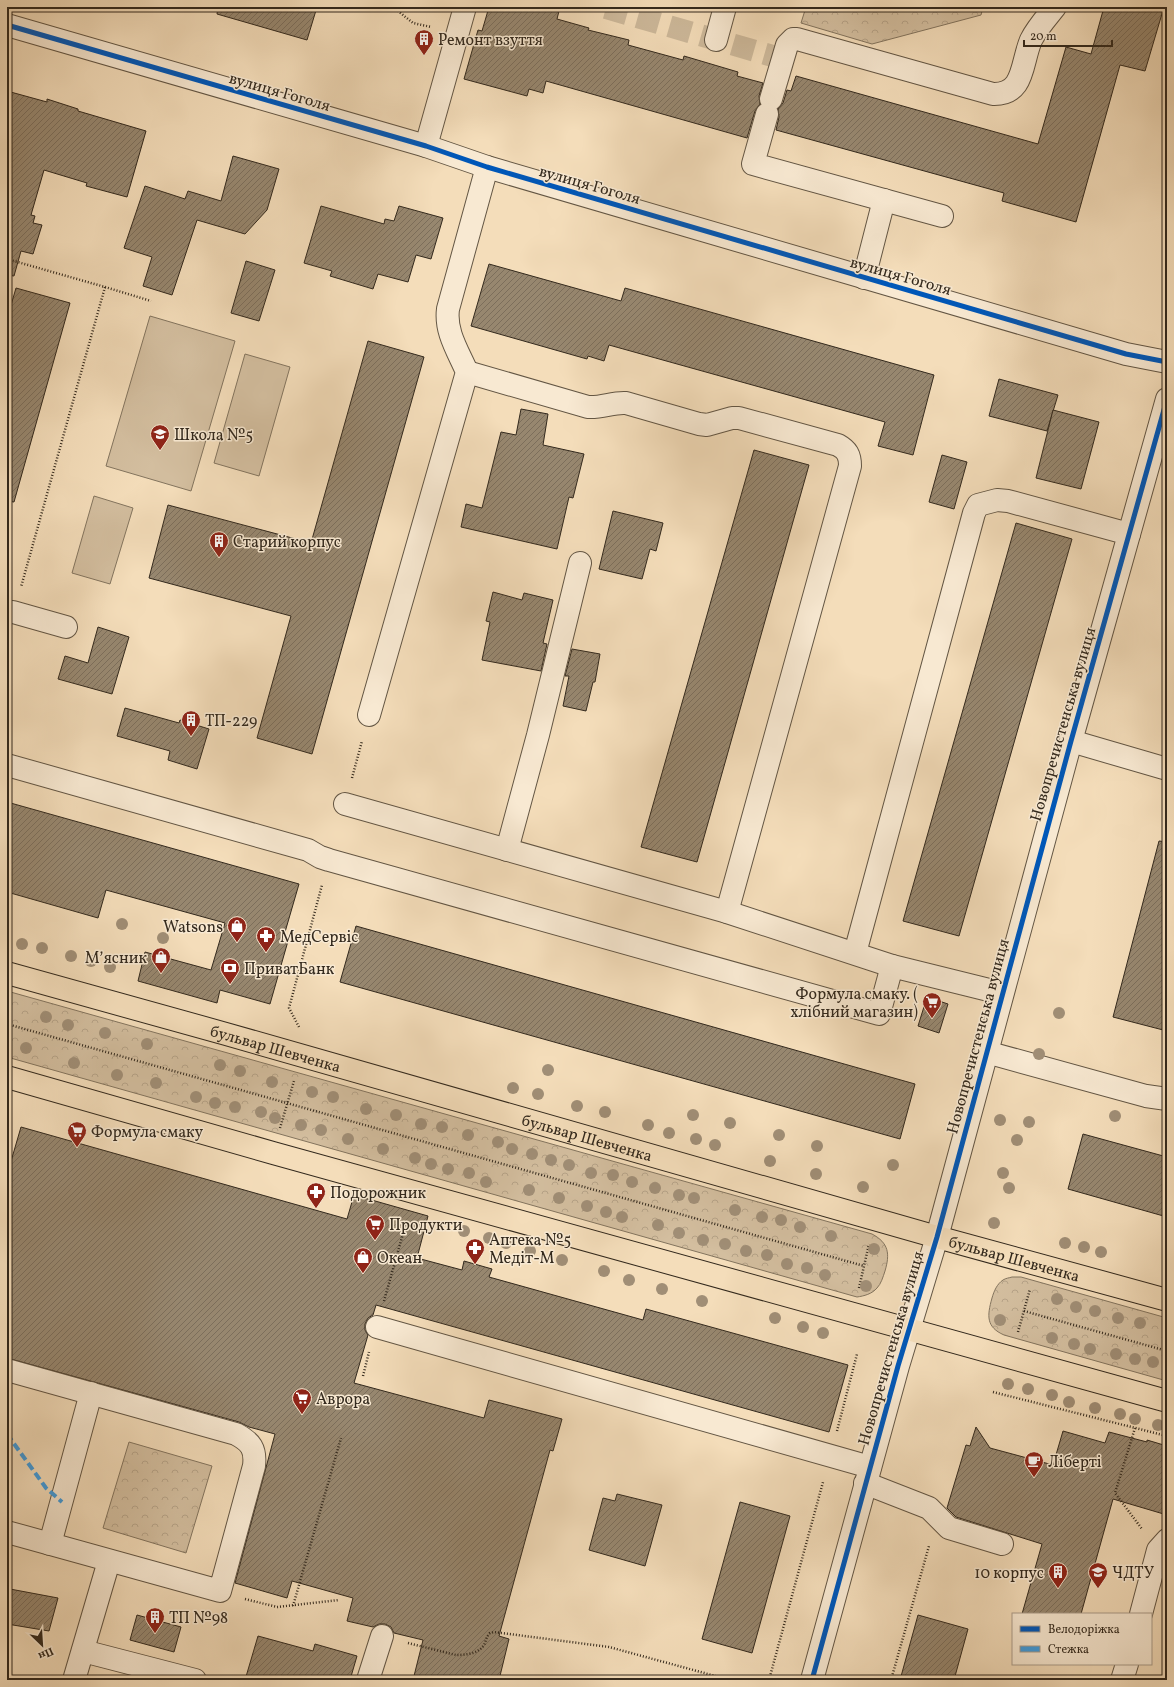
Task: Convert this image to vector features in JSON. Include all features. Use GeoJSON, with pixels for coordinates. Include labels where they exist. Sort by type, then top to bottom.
{"type":"FeatureCollection","features":[{"type":"Feature","properties":{"kind":"main road","name":"бульвар Шевченка"},"geometry":{"type":"LineString","coordinates":[[7,973],[936,1237],[1167,1300]]}},
{"type":"Feature","properties":{"kind":"main road"},"geometry":{"type":"LineString","coordinates":[[7,1077],[273,1153],[1167,1401]]}},
{"type":"Feature","properties":{"kind":"street"},"geometry":{"type":"LineString","coordinates":[[426,146],[465,7]]}},
{"type":"Feature","properties":{"kind":"street"},"geometry":{"type":"LineString","coordinates":[[716,40],[725,7]]}},
{"type":"Feature","properties":{"kind":"street"},"geometry":{"type":"LineString","coordinates":[[942,216],[753,164],[786,45],[793,39],[993,94],[1001,94],[1009,92],[1016,86],[1032,39],[1055,7]]}},
{"type":"Feature","properties":{"kind":"street","name":"вулиця Гоголя"},"geometry":{"type":"LineString","coordinates":[[7,25],[426,146],[487,167],[864,278],[1126,354],[1167,362]]}},
{"type":"Feature","properties":{"kind":"street"},"geometry":{"type":"LineString","coordinates":[[369,715],[467,372],[449,333],[446,321],[487,167]]}},
{"type":"Feature","properties":{"kind":"street"},"geometry":{"type":"LineString","coordinates":[[864,278],[884,200]]}},
{"type":"Feature","properties":{"kind":"street"},"geometry":{"type":"LineString","coordinates":[[467,372],[588,407],[595,408],[612,403],[626,403],[707,425],[732,418],[739,418],[838,445],[846,449],[850,458],[850,466],[727,912]]}},
{"type":"Feature","properties":{"kind":"street","name":"Новопречистенська вулиця"},"geometry":{"type":"LineString","coordinates":[[812,1680],[868,1475],[936,1237],[1001,993],[1167,400]]}},
{"type":"Feature","properties":{"kind":"street"},"geometry":{"type":"LineString","coordinates":[[855,953],[974,513],[978,506],[988,501],[1008,501],[1129,534]]}},
{"type":"Feature","properties":{"kind":"street"},"geometry":{"type":"LineString","coordinates":[[507,850],[540,729],[580,563]]}},
{"type":"Feature","properties":{"kind":"street"},"geometry":{"type":"LineString","coordinates":[[13,612],[66,627]]}},
{"type":"Feature","properties":{"kind":"street"},"geometry":{"type":"LineString","coordinates":[[1071,741],[1167,769]]}},
{"type":"Feature","properties":{"kind":"street"},"geometry":{"type":"LineString","coordinates":[[7,765],[308,850],[337,862],[879,1014],[892,966]]}},
{"type":"Feature","properties":{"kind":"street"},"geometry":{"type":"LineString","coordinates":[[345,804],[727,912],[892,966],[1001,993]]}},
{"type":"Feature","properties":{"kind":"street"},"geometry":{"type":"LineString","coordinates":[[986,1052],[1146,1096],[1167,1099]]}},
{"type":"Feature","properties":{"kind":"street"},"geometry":{"type":"LineString","coordinates":[[377,1327],[831,1456],[925,1506],[944,1524],[952,1529],[1002,1544]]}},
{"type":"Feature","properties":{"kind":"street"},"geometry":{"type":"LineString","coordinates":[[7,1370],[236,1434],[245,1438],[252,1446],[255,1456],[254,1466],[220,1592],[7,1532]]}},
{"type":"Feature","properties":{"kind":"street"},"geometry":{"type":"LineString","coordinates":[[50,1544],[92,1393]]}},
{"type":"Feature","properties":{"kind":"street"},"geometry":{"type":"LineString","coordinates":[[1141,1613],[1163,1545]]}},
{"type":"Feature","properties":{"kind":"street"},"geometry":{"type":"LineString","coordinates":[[74,1680],[109,1561]]}},
{"type":"Feature","properties":{"kind":"street"},"geometry":{"type":"LineString","coordinates":[[368,1680],[382,1636]]}},
{"type":"Feature","properties":{"kind":"street"},"geometry":{"type":"LineString","coordinates":[[83,1651],[195,1680]]}},
{"type":"Feature","properties":{"kind":"street"},"geometry":{"type":"LineString","coordinates":[[1122,1680],[1127,1665]]}},
{"type":"Feature","properties":{"kind":"path"},"geometry":{"type":"LineString","coordinates":[[393,7],[413,23],[457,34]]}},
{"type":"Feature","properties":{"kind":"path"},"geometry":{"type":"LineString","coordinates":[[7,260],[151,300]]}},
{"type":"Feature","properties":{"kind":"path"},"geometry":{"type":"LineString","coordinates":[[13,612],[105,287]]}},
{"type":"Feature","properties":{"kind":"path"},"geometry":{"type":"LineString","coordinates":[[7,1024],[864,1266]]}},
{"type":"Feature","properties":{"kind":"path"},"geometry":{"type":"LineString","coordinates":[[279,1132],[295,1078]]}},
{"type":"Feature","properties":{"kind":"path"},"geometry":{"type":"LineString","coordinates":[[859,1289],[870,1240]]}},
{"type":"Feature","properties":{"kind":"path"},"geometry":{"type":"LineString","coordinates":[[1016,1338],[1031,1288]]}},
{"type":"Feature","properties":{"kind":"path"},"geometry":{"type":"LineString","coordinates":[[1024,1311],[1167,1351]]}},
{"type":"Feature","properties":{"kind":"path"},"geometry":{"type":"LineString","coordinates":[[769,1680],[831,1456],[857,1354]]}},
{"type":"Feature","properties":{"kind":"path"},"geometry":{"type":"LineString","coordinates":[[993,1392],[1167,1436]]}},
{"type":"Feature","properties":{"kind":"path"},"geometry":{"type":"LineString","coordinates":[[1135,1428],[1115,1493],[1163,1545]]}},
{"type":"Feature","properties":{"kind":"path"},"geometry":{"type":"LineString","coordinates":[[293,1606],[341,1438]]}},
{"type":"Feature","properties":{"kind":"path"},"geometry":{"type":"LineString","coordinates":[[890,1680],[937,1516]]}},
{"type":"Feature","properties":{"kind":"path"},"geometry":{"type":"LineString","coordinates":[[220,1592],[270,1606],[293,1606],[339,1600]]}},
{"type":"Feature","properties":{"kind":"path"},"geometry":{"type":"LineString","coordinates":[[382,1636],[456,1655],[463,1655],[471,1654],[483,1647],[490,1633],[502,1633],[609,1647],[730,1680]]}},
{"type":"Feature","properties":{"kind":"green space"},"geometry":{"type":"Polygon","coordinates":[[[806,7],[983,7],[981,15],[872,44],[801,23],[806,7]]]}},
{"type":"Feature","properties":{"kind":"green space"},"geometry":{"type":"Polygon","coordinates":[[[150,316],[235,341],[191,491],[106,466],[150,316]]]}},
{"type":"Feature","properties":{"kind":"green space"},"geometry":{"type":"Polygon","coordinates":[[[245,354],[290,367],[259,476],[214,463],[245,354]]]}},
{"type":"Feature","properties":{"kind":"green space"},"geometry":{"type":"Polygon","coordinates":[[[94,496],[133,508],[110,584],[72,573],[94,496]]]}},
{"type":"Feature","properties":{"kind":"green space"},"geometry":{"type":"Polygon","coordinates":[[[7,991],[872,1234],[882,1241],[887,1250],[888,1254],[885,1271],[881,1282],[873,1292],[857,1297],[7,1057],[7,991]]]}},
{"type":"Feature","properties":{"kind":"green space"},"geometry":{"type":"Polygon","coordinates":[[[1021,1277],[1167,1318],[1167,1381],[1004,1335],[998,1332],[991,1325],[989,1320],[990,1304],[999,1284],[1004,1279],[1021,1277]]]}},
{"type":"Feature","properties":{"kind":"green space"},"geometry":{"type":"Polygon","coordinates":[[[129,1442],[212,1466],[186,1553],[103,1528],[129,1442]]]}},
{"type":"Feature","properties":{"kind":"building"},"geometry":{"type":"Polygon","coordinates":[[[218,7],[317,7],[307,40],[217,14],[218,7]]]}},
{"type":"Feature","properties":{"kind":"building"},"geometry":{"type":"Polygon","coordinates":[[[489,7],[560,7],[557,19],[589,28],[588,30],[629,40],[628,45],[683,60],[684,56],[738,72],[737,76],[763,83],[759,96],[760,104],[755,111],[747,138],[546,81],[543,93],[529,89],[527,96],[464,79],[478,30],[482,31],[489,7]]]}},
{"type":"Feature","properties":{"kind":"building"},"geometry":{"type":"Polygon","coordinates":[[[1104,7],[1164,7],[1145,71],[1120,65],[1076,222],[1002,201],[1004,193],[776,130],[779,117],[778,109],[783,103],[787,90],[791,91],[796,76],[1038,144],[1066,47],[1091,54],[1104,7]]]}},
{"type":"Feature","properties":{"kind":"building"},"geometry":{"type":"Polygon","coordinates":[[[7,91],[47,102],[47,99],[78,109],[78,111],[146,131],[127,197],[86,186],[87,183],[44,170],[31,215],[35,216],[33,223],[42,225],[33,254],[21,251],[14,276],[7,275],[7,91]]]}},
{"type":"Feature","properties":{"kind":"building"},"geometry":{"type":"Polygon","coordinates":[[[233,156],[279,169],[267,210],[245,234],[197,220],[172,295],[143,286],[152,257],[124,248],[145,186],[185,199],[188,191],[221,201],[233,156]]]}},
{"type":"Feature","properties":{"kind":"building"},"geometry":{"type":"Polygon","coordinates":[[[321,206],[384,224],[385,219],[394,221],[399,206],[443,218],[431,259],[416,255],[408,282],[378,274],[373,289],[330,276],[332,271],[304,263],[321,206]]]}},
{"type":"Feature","properties":{"kind":"building"},"geometry":{"type":"Polygon","coordinates":[[[246,261],[275,270],[259,321],[231,313],[246,261]]]}},
{"type":"Feature","properties":{"kind":"building"},"geometry":{"type":"Polygon","coordinates":[[[489,264],[621,301],[625,288],[934,375],[913,455],[878,446],[885,422],[609,345],[604,361],[588,356],[587,359],[471,326],[489,264]]]}},
{"type":"Feature","properties":{"kind":"building"},"geometry":{"type":"Polygon","coordinates":[[[16,288],[70,303],[14,502],[7,501],[7,319],[16,288]]]}},
{"type":"Feature","properties":{"kind":"building"},"geometry":{"type":"Polygon","coordinates":[[[368,341],[424,357],[312,754],[257,738],[291,616],[149,578],[168,505],[311,543],[368,341]]]}},
{"type":"Feature","properties":{"kind":"building"},"geometry":{"type":"Polygon","coordinates":[[[999,379],[1058,395],[1047,431],[989,416],[999,379]]]}},
{"type":"Feature","properties":{"kind":"building"},"geometry":{"type":"Polygon","coordinates":[[[521,409],[548,414],[543,445],[584,454],[573,498],[569,497],[557,549],[461,527],[466,504],[482,508],[501,432],[516,435],[521,409]]]}},
{"type":"Feature","properties":{"kind":"building"},"geometry":{"type":"Polygon","coordinates":[[[1053,410],[1099,422],[1081,489],[1036,478],[1053,410]]]}},
{"type":"Feature","properties":{"kind":"building"},"geometry":{"type":"Polygon","coordinates":[[[754,450],[809,465],[697,862],[641,847],[754,450]]]}},
{"type":"Feature","properties":{"kind":"building"},"geometry":{"type":"Polygon","coordinates":[[[942,455],[967,462],[954,509],[929,502],[942,455]]]}},
{"type":"Feature","properties":{"kind":"building"},"geometry":{"type":"Polygon","coordinates":[[[613,511],[663,523],[656,551],[650,549],[642,579],[599,569],[613,511]]]}},
{"type":"Feature","properties":{"kind":"building"},"geometry":{"type":"Polygon","coordinates":[[[1016,523],[1072,539],[959,936],[903,921],[1016,523]]]}},
{"type":"Feature","properties":{"kind":"building"},"geometry":{"type":"Polygon","coordinates":[[[493,592],[522,600],[524,593],[553,600],[543,643],[547,644],[541,671],[482,660],[490,622],[486,621],[493,592]]]}},
{"type":"Feature","properties":{"kind":"building"},"geometry":{"type":"Polygon","coordinates":[[[98,627],[129,637],[112,694],[58,679],[65,656],[88,663],[98,627]]]}},
{"type":"Feature","properties":{"kind":"building"},"geometry":{"type":"Polygon","coordinates":[[[572,649],[600,654],[595,682],[593,682],[586,711],[563,706],[569,676],[565,676],[572,649]]]}},
{"type":"Feature","properties":{"kind":"building"},"geometry":{"type":"Polygon","coordinates":[[[125,708],[179,723],[180,720],[209,729],[197,769],[168,760],[170,751],[117,736],[125,708]]]}},
{"type":"Feature","properties":{"kind":"building"},"geometry":{"type":"Polygon","coordinates":[[[7,802],[299,884],[283,939],[288,941],[270,1004],[220,990],[217,1003],[138,981],[145,952],[211,970],[225,923],[106,890],[98,918],[7,892],[7,802]]]}},
{"type":"Feature","properties":{"kind":"building"},"geometry":{"type":"Polygon","coordinates":[[[1159,841],[1167,842],[1167,1031],[1113,1017],[1159,841]]]}},
{"type":"Feature","properties":{"kind":"building"},"geometry":{"type":"Polygon","coordinates":[[[356,926],[915,1084],[900,1139],[340,982],[356,926]]]}},
{"type":"Feature","properties":{"kind":"building","name":"Формула смаку. ( хлібний магазин)"},"geometry":{"type":"Polygon","coordinates":[[[927,997],[948,1004],[939,1033],[918,1026],[927,997]]]}},
{"type":"Feature","properties":{"kind":"building"},"geometry":{"type":"Polygon","coordinates":[[[21,1127],[347,1219],[354,1195],[428,1216],[417,1258],[462,1270],[464,1261],[492,1269],[489,1277],[643,1320],[646,1309],[848,1365],[829,1432],[376,1305],[373,1315],[368,1318],[365,1324],[365,1330],[368,1335],[354,1383],[484,1418],[489,1400],[562,1419],[553,1451],[550,1450],[499,1636],[509,1639],[499,1680],[413,1680],[423,1640],[394,1633],[391,1627],[385,1624],[379,1624],[373,1627],[347,1621],[353,1598],[292,1581],[287,1598],[235,1583],[275,1434],[249,1427],[239,1422],[7,1358],[7,1175],[21,1127]]]}},
{"type":"Feature","properties":{"kind":"building"},"geometry":{"type":"Polygon","coordinates":[[[1083,1134],[1167,1157],[1167,1217],[1068,1189],[1083,1134]]]}},
{"type":"Feature","properties":{"kind":"building"},"geometry":{"type":"Polygon","coordinates":[[[976,1427],[990,1448],[1053,1465],[1063,1431],[1105,1443],[1109,1432],[1167,1446],[1167,1515],[1113,1499],[1081,1613],[1022,1613],[1042,1544],[956,1517],[947,1508],[966,1445],[970,1446],[976,1427]]]}},
{"type":"Feature","properties":{"kind":"building"},"geometry":{"type":"Polygon","coordinates":[[[617,1494],[662,1505],[645,1566],[589,1550],[603,1498],[615,1501],[617,1494]]]}},
{"type":"Feature","properties":{"kind":"building"},"geometry":{"type":"Polygon","coordinates":[[[740,1502],[790,1516],[752,1653],[702,1639],[740,1502]]]}},
{"type":"Feature","properties":{"kind":"building"},"geometry":{"type":"Polygon","coordinates":[[[10,1589],[58,1598],[49,1631],[7,1624],[7,1602],[10,1589]]]}},
{"type":"Feature","properties":{"kind":"building","name":"ТП №98"},"geometry":{"type":"Polygon","coordinates":[[[137,1615],[181,1627],[174,1652],[130,1640],[137,1615]]]}},
{"type":"Feature","properties":{"kind":"building"},"geometry":{"type":"Polygon","coordinates":[[[918,1615],[968,1629],[954,1680],[900,1680],[918,1615]]]}},
{"type":"Feature","properties":{"kind":"building"},"geometry":{"type":"Polygon","coordinates":[[[258,1636],[313,1651],[315,1644],[357,1656],[350,1680],[245,1680],[258,1636]]]}},
{"type":"Feature","properties":{"kind":"tunnel"},"geometry":{"type":"LineString","coordinates":[[606,8],[783,59]]}},
{"type":"Feature","properties":{"kind":"marked path"},"geometry":{"type":"LineString","coordinates":[[7,1434],[46,1488],[62,1502]]}},
{"type":"Feature","properties":{"kind":"cycle path"},"geometry":{"type":"LineString","coordinates":[[7,25],[426,146],[487,167],[1126,354],[1167,362]]}},
{"type":"Feature","properties":{"kind":"cycle path"},"geometry":{"type":"LineString","coordinates":[[812,1680],[898,1366],[937,1237],[1071,741],[1167,399]]}},
{"type":"Feature","properties":{"kind":"place","name":"Ремонт взуття"},"geometry":{"type":"Point","coordinates":[424,56]}},
{"type":"Feature","properties":{"kind":"place","name":"Школа №5"},"geometry":{"type":"Point","coordinates":[160,451]}},
{"type":"Feature","properties":{"kind":"place","name":"Старий корпус"},"geometry":{"type":"Point","coordinates":[219,558]}},
{"type":"Feature","properties":{"kind":"place","name":"ТП-229"},"geometry":{"type":"Point","coordinates":[191,737]}},
{"type":"Feature","properties":{"kind":"place","name":"Watsons"},"geometry":{"type":"Point","coordinates":[237,943]}},
{"type":"Feature","properties":{"kind":"place","name":"МедСервіс"},"geometry":{"type":"Point","coordinates":[266,953]}},
{"type":"Feature","properties":{"kind":"place","name":"Мʼясник"},"geometry":{"type":"Point","coordinates":[161,974]}},
{"type":"Feature","properties":{"kind":"place","name":"ПриватБанк"},"geometry":{"type":"Point","coordinates":[230,985]}},
{"type":"Feature","properties":{"kind":"place","name":"Формула смаку. ( хлібний магазин)"},"geometry":{"type":"Point","coordinates":[932,1019]}},
{"type":"Feature","properties":{"kind":"place","name":"Формула смаку"},"geometry":{"type":"Point","coordinates":[77,1148]}},
{"type":"Feature","properties":{"kind":"place","name":"Подорожник"},"geometry":{"type":"Point","coordinates":[316,1209]}},
{"type":"Feature","properties":{"kind":"place","name":"Продукти"},"geometry":{"type":"Point","coordinates":[375,1241]}},
{"type":"Feature","properties":{"kind":"place","name":"Аптека №5 Медіт-М"},"geometry":{"type":"Point","coordinates":[475,1265]}},
{"type":"Feature","properties":{"kind":"place","name":"Океан"},"geometry":{"type":"Point","coordinates":[363,1274]}},
{"type":"Feature","properties":{"kind":"place","name":"Аврора"},"geometry":{"type":"Point","coordinates":[302,1415]}},
{"type":"Feature","properties":{"kind":"place","name":"Ліберті"},"geometry":{"type":"Point","coordinates":[1034,1478]}},
{"type":"Feature","properties":{"kind":"place","name":"10 корпус"},"geometry":{"type":"Point","coordinates":[1058,1589]}},
{"type":"Feature","properties":{"kind":"place","name":"ЧДТУ"},"geometry":{"type":"Point","coordinates":[1098,1589]}},
{"type":"Feature","properties":{"kind":"place","name":"ТП №98"},"geometry":{"type":"Point","coordinates":[155,1634]}}]}
